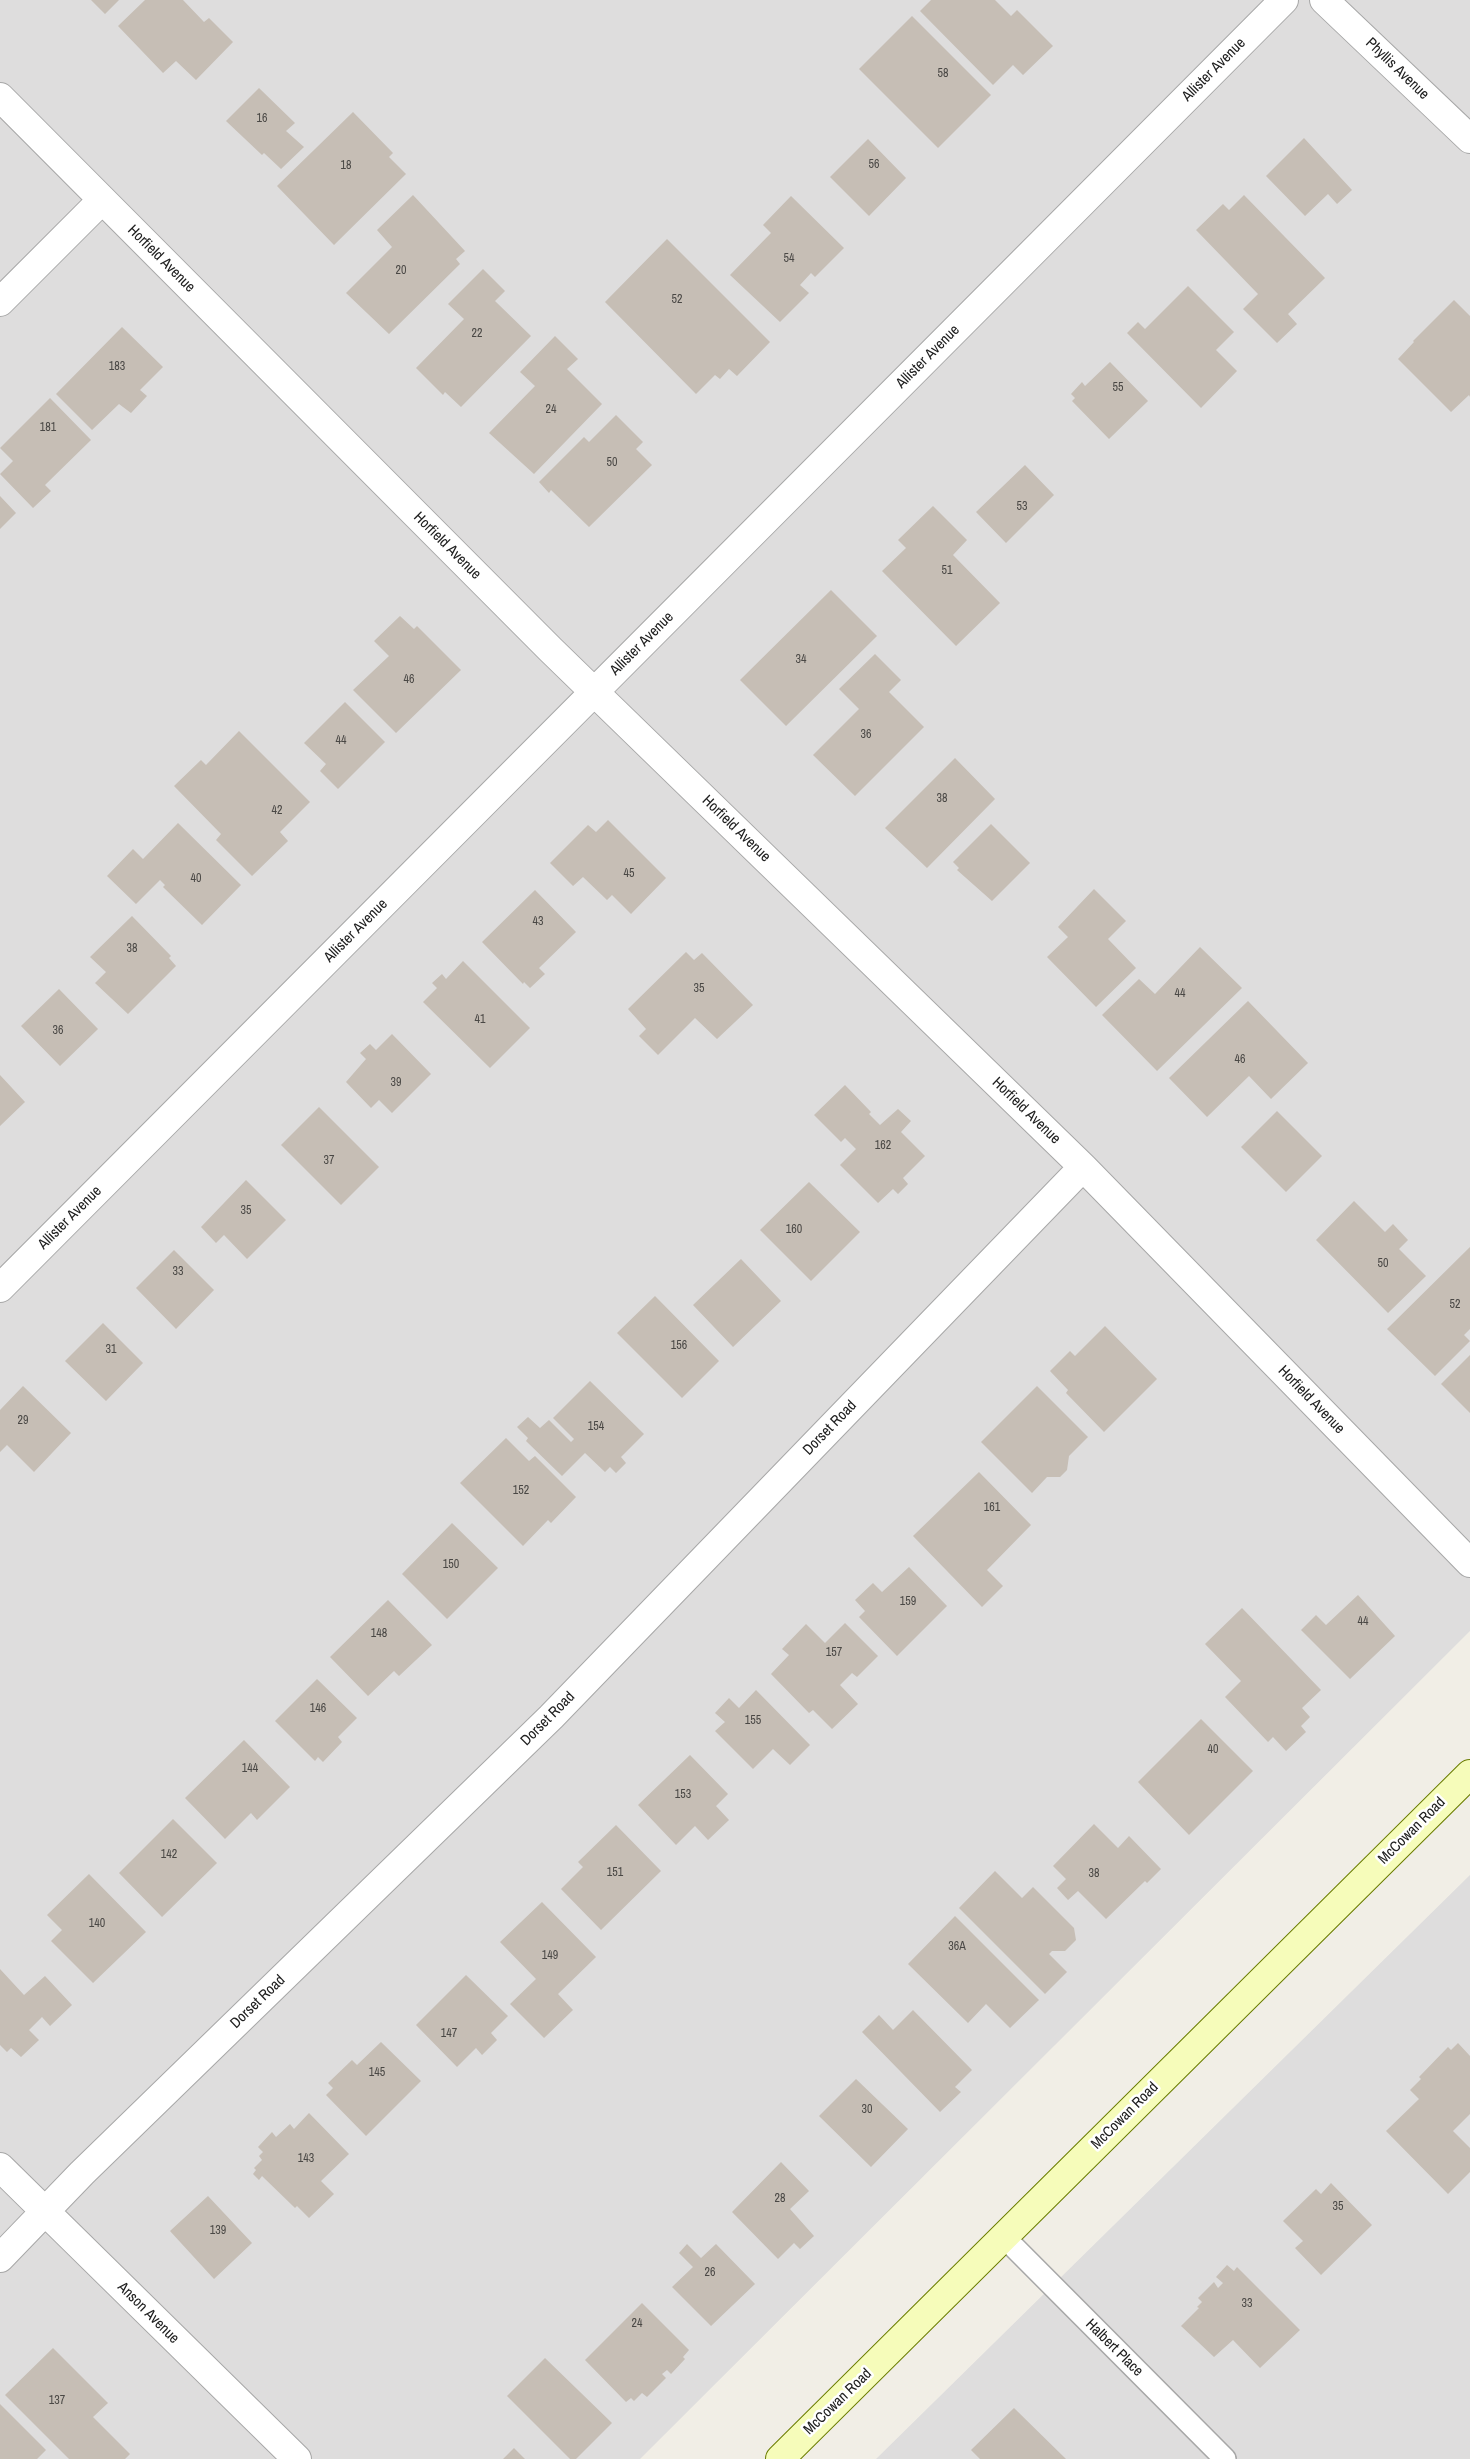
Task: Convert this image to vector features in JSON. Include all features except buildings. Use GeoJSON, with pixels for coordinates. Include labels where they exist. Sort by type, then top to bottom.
{"type":"FeatureCollection","features":[{"type":"Feature","properties":{"kind":"street","name":"Allister Avenue"},"geometry":{"type":"LineString","coordinates":[[0,1288],[1284,0]]}},
{"type":"Feature","properties":{"kind":"street","name":"Phyllis Avenue"},"geometry":{"type":"LineString","coordinates":[[1324,0],[1470,139]]}},
{"type":"Feature","properties":{"kind":"street","name":"Horfield Avenue"},"geometry":{"type":"LineString","coordinates":[[0,97],[594,692],[1083,1167],[1470,1563]]}},
{"type":"Feature","properties":{"kind":"street"},"geometry":{"type":"LineString","coordinates":[[0,302],[102,200]]}},
{"type":"Feature","properties":{"kind":"street","name":"Dorset Road"},"geometry":{"type":"LineString","coordinates":[[0,2258],[89,2166],[551,1717],[1083,1167]]}},
{"type":"Feature","properties":{"kind":"street","name":"McCowan Road"},"geometry":{"type":"LineString","coordinates":[[780,2459],[1470,1774]]}},
{"type":"Feature","properties":{"kind":"street","name":"Anson Avenue"},"geometry":{"type":"LineString","coordinates":[[0,2167],[297,2459]]}},
{"type":"Feature","properties":{"kind":"lane","name":"Halbert Place"},"geometry":{"type":"LineString","coordinates":[[1004,2237],[1225,2459]]}},
{"type":"Feature","properties":{"kind":"shaded area"},"geometry":{"type":"Polygon","coordinates":[[[0,0],[1470,0],[1470,1631],[640,2459],[0,2459],[0,0]]]}},
{"type":"Feature","properties":{"kind":"shaded area"},"geometry":{"type":"Polygon","coordinates":[[[1470,1875],[1470,2459],[876,2459],[1470,1875]]]}}]}
